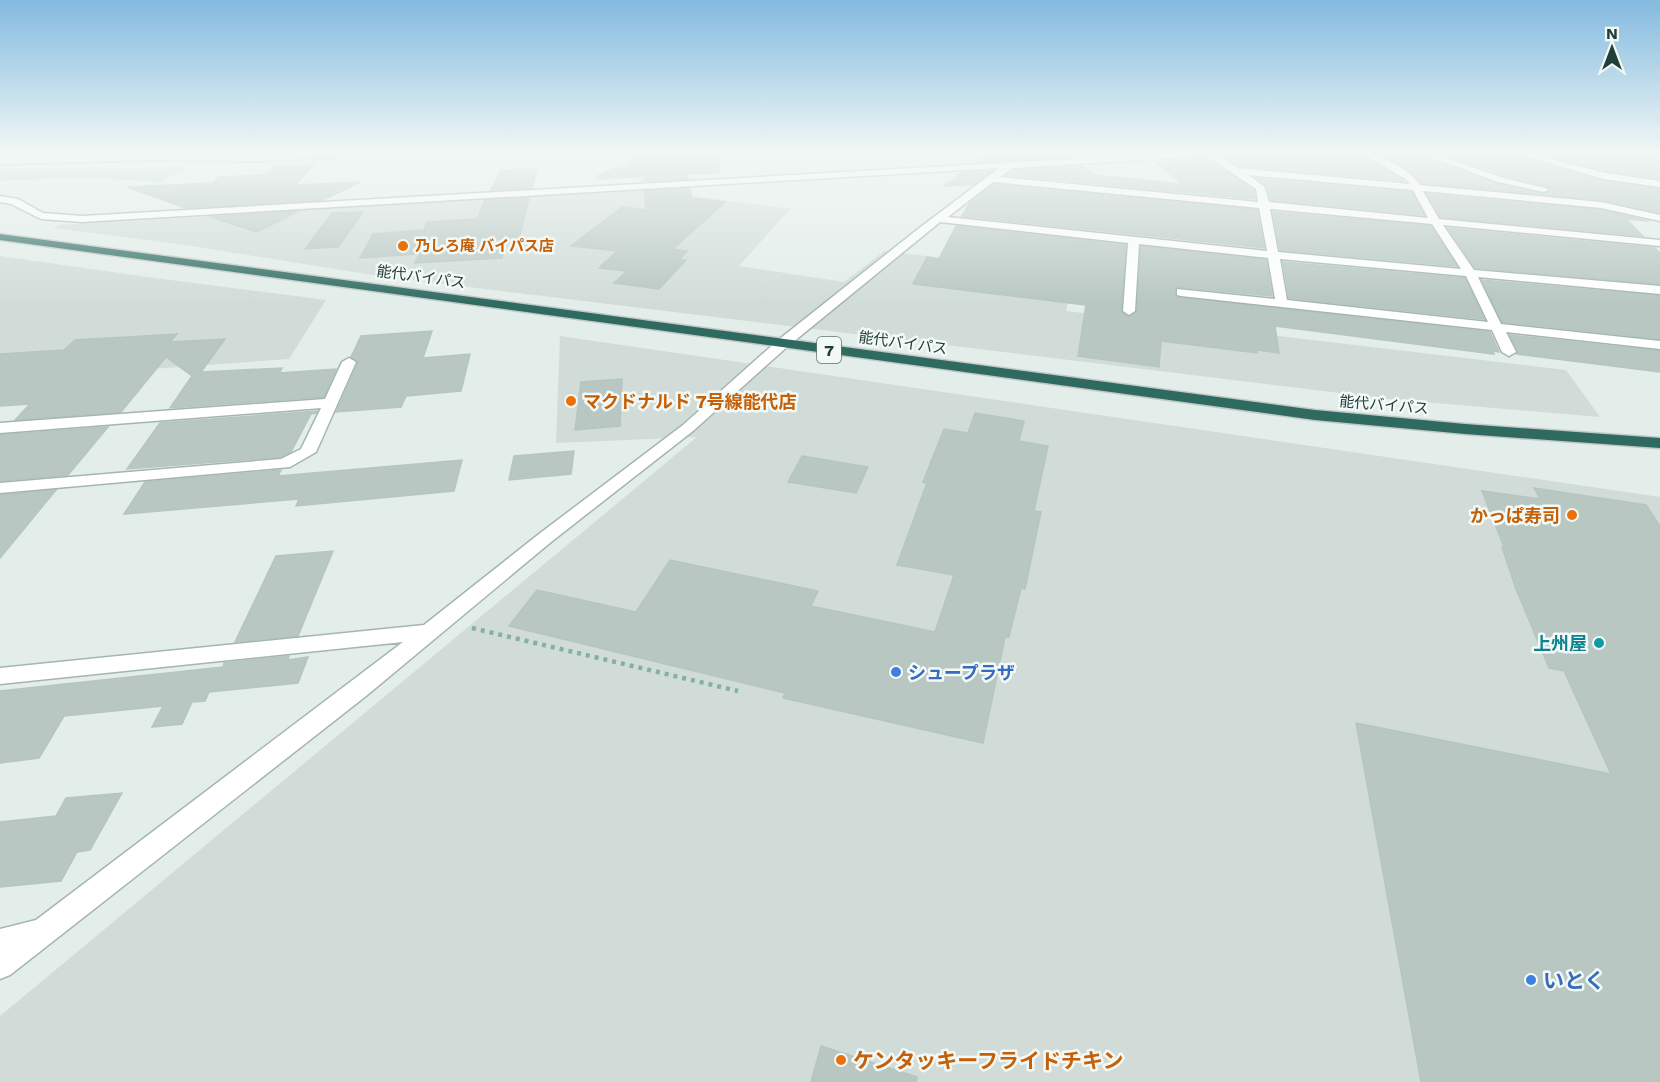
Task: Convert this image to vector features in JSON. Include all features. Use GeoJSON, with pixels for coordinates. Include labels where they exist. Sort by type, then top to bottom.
{"type":"FeatureCollection","features":[{"type":"Feature","properties":{"kind":"highway","name":"能代バイパス"},"geometry":{"type":"LineString","coordinates":[[0,237],[1315,415],[1465,429],[1660,443]]}},
{"type":"Feature","properties":{"kind":"street"},"geometry":{"type":"LineString","coordinates":[[18,203],[41,216],[82,219],[353,203]]}},
{"type":"Feature","properties":{"kind":"street"},"geometry":{"type":"LineString","coordinates":[[0,965],[358,690],[545,538],[688,428],[782,344],[960,203]]}},
{"type":"Feature","properties":{"kind":"street"},"geometry":{"type":"LineString","coordinates":[[1240,203],[1660,243]]}},
{"type":"Feature","properties":{"kind":"street"},"geometry":{"type":"LineString","coordinates":[[1426,203],[1469,271],[1494,327],[1509,352]]}},
{"type":"Feature","properties":{"kind":"street"},"geometry":{"type":"LineString","coordinates":[[1586,203],[1660,218]]}},
{"type":"Feature","properties":{"kind":"street"},"geometry":{"type":"LineString","coordinates":[[1618,203],[1660,212]]}},
{"type":"Feature","properties":{"kind":"street"},"geometry":{"type":"LineString","coordinates":[[1265,206],[1282,304]]}},
{"type":"Feature","properties":{"kind":"street"},"geometry":{"type":"LineString","coordinates":[[940,219],[1273,255],[1660,290]]}},
{"type":"Feature","properties":{"kind":"street"},"geometry":{"type":"LineString","coordinates":[[1129,311],[1134,240]]}},
{"type":"Feature","properties":{"kind":"street"},"geometry":{"type":"LineString","coordinates":[[1181,292],[1660,345]]}},
{"type":"Feature","properties":{"kind":"street"},"geometry":{"type":"LineString","coordinates":[[0,488],[284,464],[308,452],[349,362]]}},
{"type":"Feature","properties":{"kind":"street"},"geometry":{"type":"LineString","coordinates":[[0,428],[329,403]]}},
{"type":"Feature","properties":{"kind":"street"},"geometry":{"type":"LineString","coordinates":[[0,676],[430,632]]}},
{"type":"Feature","properties":{"kind":"street"},"geometry":{"type":"LineString","coordinates":[[0,942],[44,932]]}},
{"type":"Feature","properties":{"kind":"path"},"geometry":{"type":"LineString","coordinates":[[465,626],[738,691]]}},
{"type":"Feature","properties":{"kind":"shaded area"},"geometry":{"type":"Polygon","coordinates":[[[306,203],[749,203],[790,209],[739,266],[844,282],[884,251],[1073,273],[1066,311],[1566,370],[1600,417],[1389,399],[379,276],[185,245],[53,228],[60,225],[201,217],[306,203]]]}},
{"type":"Feature","properties":{"kind":"shaded area"},"geometry":{"type":"Polygon","coordinates":[[[0,256],[326,300],[289,359],[0,380],[0,256]]]}},
{"type":"Feature","properties":{"kind":"shaded area"},"geometry":{"type":"Polygon","coordinates":[[[560,336],[1660,497],[1660,1082],[0,1082],[0,1016],[697,437],[556,443],[560,336]]]}},
{"type":"Feature","properties":{"kind":"building"},"geometry":{"type":"Polygon","coordinates":[[[173,203],[263,203],[185,208],[173,203]]]}},
{"type":"Feature","properties":{"kind":"building"},"geometry":{"type":"Polygon","coordinates":[[[484,203],[528,203],[519,239],[508,237],[502,258],[415,263],[419,254],[360,258],[373,234],[424,230],[427,222],[477,219],[484,203]]]}},
{"type":"Feature","properties":{"kind":"building"},"geometry":{"type":"Polygon","coordinates":[[[645,203],[723,203],[673,249],[687,251],[679,260],[686,260],[659,289],[614,283],[627,271],[599,268],[617,251],[571,246],[622,207],[646,210],[645,203]]]}},
{"type":"Feature","properties":{"kind":"building"},"geometry":{"type":"Polygon","coordinates":[[[1191,203],[1257,210],[1264,248],[962,216],[969,204],[1191,203]]]}},
{"type":"Feature","properties":{"kind":"building"},"geometry":{"type":"Polygon","coordinates":[[[1307,203],[1418,203],[1424,215],[1307,203]]]}},
{"type":"Feature","properties":{"kind":"building"},"geometry":{"type":"Polygon","coordinates":[[[1432,203],[1530,203],[1601,210],[1649,221],[1626,219],[1643,236],[1440,217],[1432,203]]]}},
{"type":"Feature","properties":{"kind":"building"},"geometry":{"type":"Polygon","coordinates":[[[1617,203],[1660,203],[1660,213],[1617,203]]]}},
{"type":"Feature","properties":{"kind":"building"},"geometry":{"type":"Polygon","coordinates":[[[299,211],[257,232],[210,217],[299,211]]]}},
{"type":"Feature","properties":{"kind":"building"},"geometry":{"type":"Polygon","coordinates":[[[363,212],[338,247],[305,249],[332,213],[363,212]]]}},
{"type":"Feature","properties":{"kind":"building"},"geometry":{"type":"Polygon","coordinates":[[[1273,212],[1431,226],[1457,266],[1280,250],[1273,212]]]}},
{"type":"Feature","properties":{"kind":"building"},"geometry":{"type":"Polygon","coordinates":[[[956,226],[1126,245],[1121,311],[1128,317],[1137,311],[1141,246],[1266,260],[1272,296],[1177,287],[1176,297],[1490,332],[1499,352],[1493,351],[1494,354],[1275,326],[1279,353],[1257,350],[1257,353],[1161,341],[1159,367],[1078,356],[1086,305],[913,284],[927,257],[939,259],[956,226]]]}},
{"type":"Feature","properties":{"kind":"building"},"geometry":{"type":"Polygon","coordinates":[[[1448,228],[1655,248],[1660,253],[1660,284],[1475,268],[1448,228]]]}},
{"type":"Feature","properties":{"kind":"building"},"geometry":{"type":"Polygon","coordinates":[[[1283,262],[1465,278],[1484,319],[1289,298],[1283,262]]]}},
{"type":"Feature","properties":{"kind":"building"},"geometry":{"type":"Polygon","coordinates":[[[1482,280],[1660,296],[1660,339],[1502,322],[1482,280]]]}},
{"type":"Feature","properties":{"kind":"building"},"geometry":{"type":"Polygon","coordinates":[[[432,331],[423,358],[470,354],[461,391],[406,396],[401,407],[336,412],[358,363],[351,357],[361,336],[432,331]]]}},
{"type":"Feature","properties":{"kind":"building"},"geometry":{"type":"Polygon","coordinates":[[[177,334],[170,342],[225,339],[201,372],[282,368],[279,373],[336,369],[324,397],[170,408],[192,376],[166,357],[121,412],[15,420],[30,404],[0,406],[0,354],[64,350],[75,340],[177,334]]]}},
{"type":"Feature","properties":{"kind":"building"},"geometry":{"type":"Polygon","coordinates":[[[1510,335],[1660,351],[1660,372],[1517,354],[1518,351],[1510,335]]]}},
{"type":"Feature","properties":{"kind":"building"},"geometry":{"type":"Polygon","coordinates":[[[622,379],[620,426],[575,430],[581,382],[622,379]]]}},
{"type":"Feature","properties":{"kind":"building"},"geometry":{"type":"Polygon","coordinates":[[[317,411],[311,414],[291,452],[280,457],[127,469],[160,423],[317,411]]]}},
{"type":"Feature","properties":{"kind":"building"},"geometry":{"type":"Polygon","coordinates":[[[975,413],[1024,421],[1019,441],[1048,446],[1034,511],[1041,512],[1025,589],[1021,588],[1009,637],[1005,637],[983,743],[783,698],[785,693],[509,626],[537,590],[636,612],[670,560],[818,591],[811,606],[935,632],[954,575],[897,565],[927,483],[923,482],[944,429],[968,433],[975,413]]]}},
{"type":"Feature","properties":{"kind":"building"},"geometry":{"type":"Polygon","coordinates":[[[108,427],[68,475],[0,481],[0,435],[108,427]]]}},
{"type":"Feature","properties":{"kind":"building"},"geometry":{"type":"Polygon","coordinates":[[[574,451],[571,474],[509,480],[514,456],[574,451]]]}},
{"type":"Feature","properties":{"kind":"building"},"geometry":{"type":"Polygon","coordinates":[[[802,456],[868,467],[856,493],[788,482],[802,456]]]}},
{"type":"Feature","properties":{"kind":"building"},"geometry":{"type":"Polygon","coordinates":[[[462,460],[454,491],[296,506],[299,499],[124,514],[145,482],[281,470],[278,476],[462,460]]]}},
{"type":"Feature","properties":{"kind":"building","name":"いとく"},"geometry":{"type":"Polygon","coordinates":[[[1534,488],[1646,505],[1660,526],[1660,1082],[1421,1082],[1356,723],[1611,774],[1564,671],[1549,668],[1516,589],[1502,547],[1504,547],[1482,491],[1540,499],[1534,488]]]}},
{"type":"Feature","properties":{"kind":"building"},"geometry":{"type":"Polygon","coordinates":[[[56,490],[0,558],[0,495],[56,490]]]}},
{"type":"Feature","properties":{"kind":"building"},"geometry":{"type":"Polygon","coordinates":[[[333,551],[298,636],[235,642],[276,556],[333,551]]]}},
{"type":"Feature","properties":{"kind":"building"},"geometry":{"type":"Polygon","coordinates":[[[289,656],[288,660],[308,657],[298,683],[209,692],[205,701],[192,702],[182,724],[152,727],[163,706],[64,716],[39,758],[0,763],[0,691],[223,667],[224,663],[289,656]]]}},
{"type":"Feature","properties":{"kind":"building"},"geometry":{"type":"Polygon","coordinates":[[[122,793],[90,850],[77,852],[61,881],[0,887],[0,822],[56,816],[66,798],[122,793]]]}},
{"type":"Feature","properties":{"kind":"building","name":"ケンタッキーフライドチキン"},"geometry":{"type":"Polygon","coordinates":[[[821,1046],[917,1077],[916,1082],[811,1082],[821,1046]]]}},
{"type":"Feature","properties":{"kind":"place","name":"乃しろ庵 バイパス店"},"geometry":{"type":"Point","coordinates":[403,246]}},
{"type":"Feature","properties":{"kind":"place","name":"マクドナルド 7号線能代店"},"geometry":{"type":"Point","coordinates":[571,401]}},
{"type":"Feature","properties":{"kind":"place","name":"かっぱ寿司"},"geometry":{"type":"Point","coordinates":[1572,515]}},
{"type":"Feature","properties":{"kind":"place","name":"上州屋"},"geometry":{"type":"Point","coordinates":[1599,643]}},
{"type":"Feature","properties":{"kind":"place","name":"シュープラザ"},"geometry":{"type":"Point","coordinates":[896,672]}},
{"type":"Feature","properties":{"kind":"place","name":"いとく"},"geometry":{"type":"Point","coordinates":[1531,980]}},
{"type":"Feature","properties":{"kind":"place","name":"ケンタッキーフライドチキン"},"geometry":{"type":"Point","coordinates":[841,1060]}}]}
